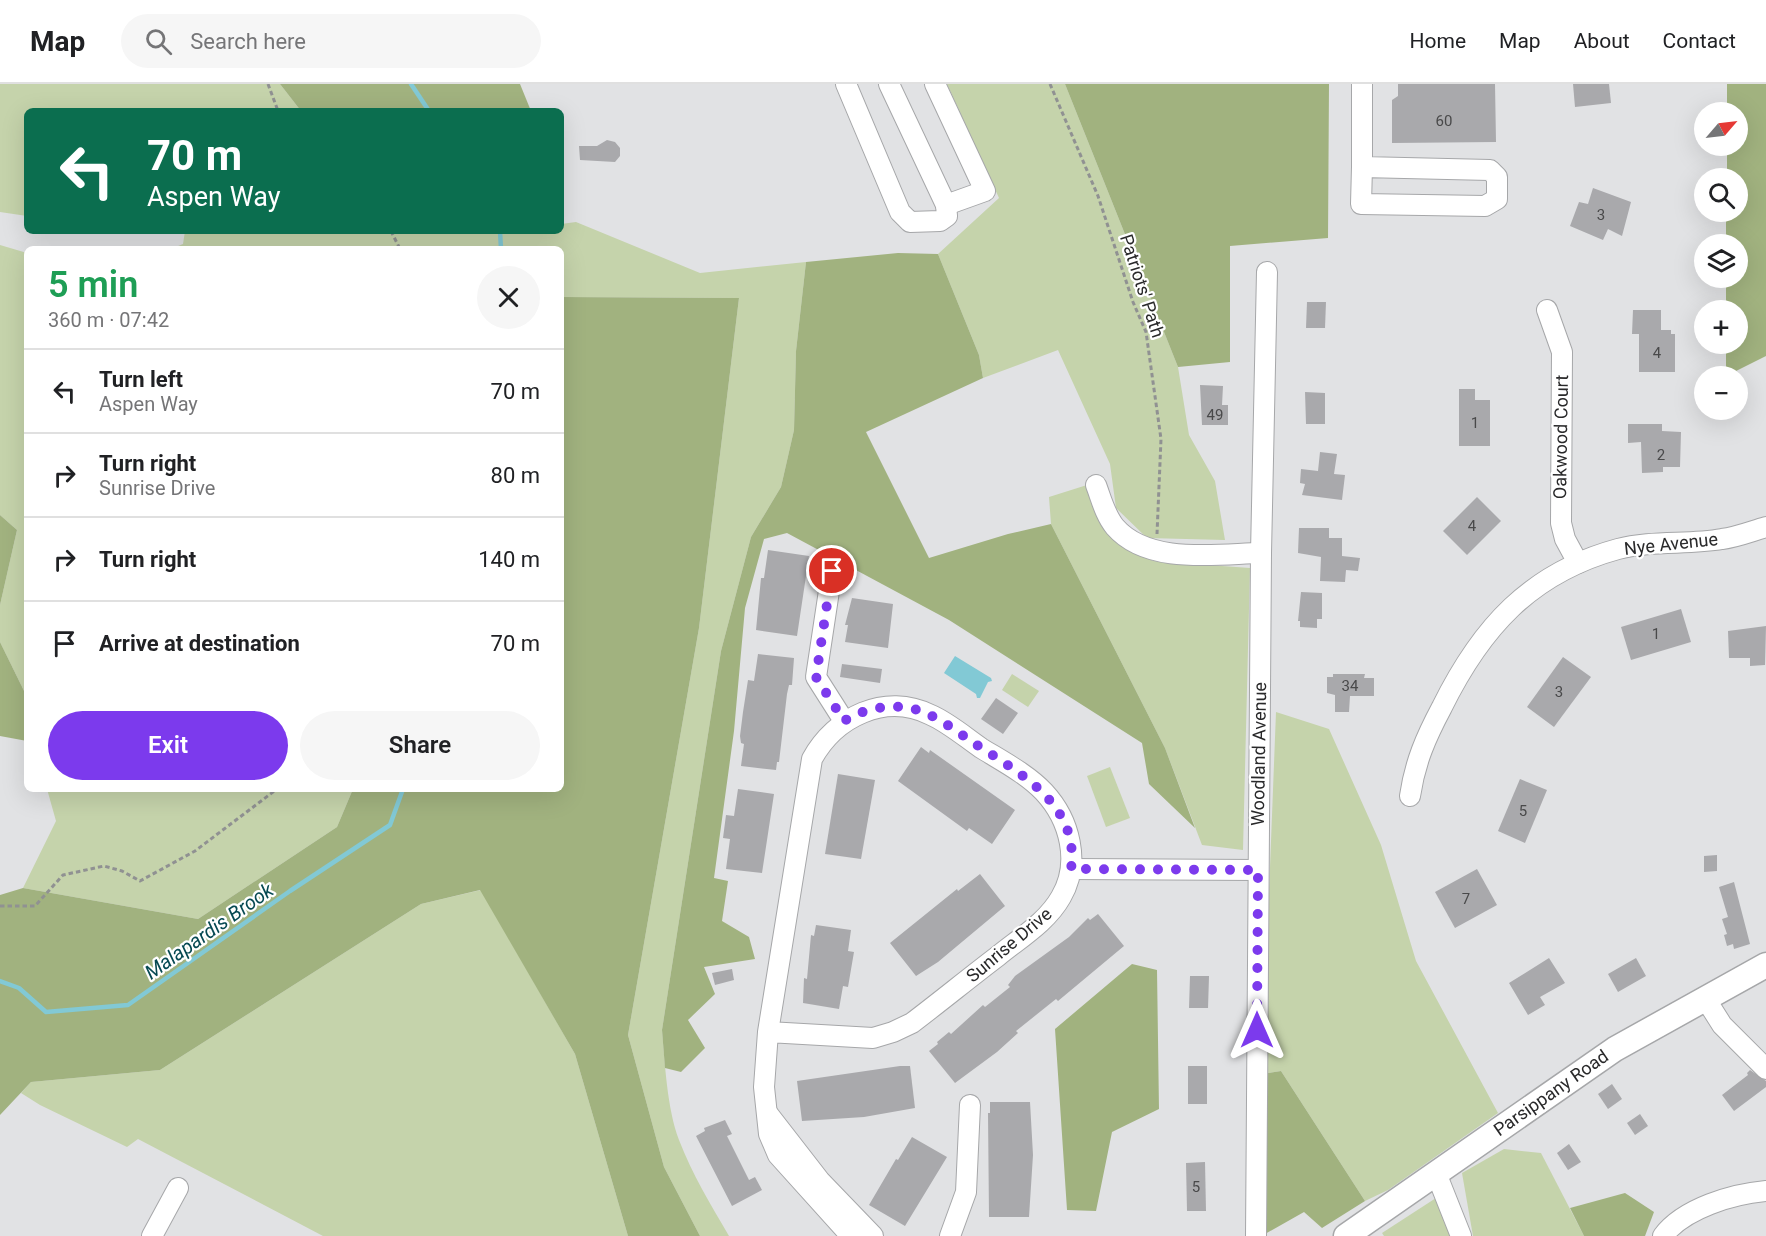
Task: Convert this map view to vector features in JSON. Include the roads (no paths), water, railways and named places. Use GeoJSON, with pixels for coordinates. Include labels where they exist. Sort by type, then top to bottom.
{"type":"FeatureCollection","features":[{"type":"Feature","properties":{"kind":"main road","name":"Parsippany Road"},"geometry":{"type":"LineString","coordinates":[[1346,1236],[1615,1049],[1766,965]]}},
{"type":"Feature","properties":{"kind":"street"},"geometry":{"type":"LineString","coordinates":[[846,84],[900,212],[910,222],[924,224],[940,221],[948,216],[946,205],[889,84]]}},
{"type":"Feature","properties":{"kind":"street"},"geometry":{"type":"LineString","coordinates":[[935,84],[985,191],[946,205]]}},
{"type":"Feature","properties":{"kind":"street"},"geometry":{"type":"LineString","coordinates":[[1362,84],[1361,204],[1485,206],[1497,199],[1497,177],[1490,170],[1362,167]]}},
{"type":"Feature","properties":{"kind":"street","name":"Woodland Avenue"},"geometry":{"type":"LineString","coordinates":[[1256,1236],[1261,552],[1267,272]]}},
{"type":"Feature","properties":{"kind":"street","name":"Oakwood Court"},"geometry":{"type":"LineString","coordinates":[[1547,310],[1562,352],[1561,523],[1565,539],[1578,563]]}},
{"type":"Feature","properties":{"kind":"street"},"geometry":{"type":"LineString","coordinates":[[1096,484],[1113,525],[1142,546],[1157,551],[1201,554],[1261,552]]}},
{"type":"Feature","properties":{"kind":"street","name":"Nye Avenue"},"geometry":{"type":"LineString","coordinates":[[1410,796],[1419,751],[1474,648],[1495,621],[1520,598],[1542,582],[1578,563],[1621,548],[1653,543],[1722,539],[1766,527]]}},
{"type":"Feature","properties":{"kind":"street"},"geometry":{"type":"LineString","coordinates":[[832,571],[816,677],[844,721]]}},
{"type":"Feature","properties":{"kind":"street","name":"Sunrise Drive"},"geometry":{"type":"LineString","coordinates":[[768,1032],[873,1038],[912,1023],[1042,921],[1062,897],[1071,869],[1071,844],[1066,829],[1061,815],[1044,792],[942,722],[918,710],[887,707],[857,714],[844,721],[819,748],[808,776],[768,1032],[764,1087],[768,1114],[814,1186],[851,1236]]}},
{"type":"Feature","properties":{"kind":"street"},"geometry":{"type":"LineString","coordinates":[[1071,869],[1258,870]]}},
{"type":"Feature","properties":{"kind":"street"},"geometry":{"type":"LineString","coordinates":[[1705,998],[1722,1025],[1766,1069]]}},
{"type":"Feature","properties":{"kind":"street"},"geometry":{"type":"LineString","coordinates":[[950,1236],[966,1192],[970,1105]]}},
{"type":"Feature","properties":{"kind":"street"},"geometry":{"type":"LineString","coordinates":[[1436,1173],[1461,1236]]}},
{"type":"Feature","properties":{"kind":"street","name":"Sunrise Drive"},"geometry":{"type":"LineString","coordinates":[[814,1186],[873,1236]]}},
{"type":"Feature","properties":{"kind":"street"},"geometry":{"type":"LineString","coordinates":[[152,1236],[178,1188]]}},
{"type":"Feature","properties":{"kind":"street"},"geometry":{"type":"LineString","coordinates":[[1663,1236],[1669,1228],[1689,1215],[1736,1196],[1766,1191]]}},
{"type":"Feature","properties":{"kind":"water"},"geometry":{"type":"Polygon","coordinates":[[[955,656],[991,678],[992,681],[988,682],[980,698],[944,673],[955,656]]]}},
{"type":"Feature","properties":{"kind":"waterway","name":"Malapardis Brook"},"geometry":{"type":"LineString","coordinates":[[411,84],[427,108]]}},
{"type":"Feature","properties":{"kind":"waterway","name":"Malapardis Brook"},"geometry":{"type":"LineString","coordinates":[[500,234],[501,246]]}},
{"type":"Feature","properties":{"kind":"waterway","name":"Malapardis Brook"},"geometry":{"type":"LineString","coordinates":[[0,981],[19,988],[46,1012],[128,1005],[290,891],[390,825],[402,792]]}}]}
